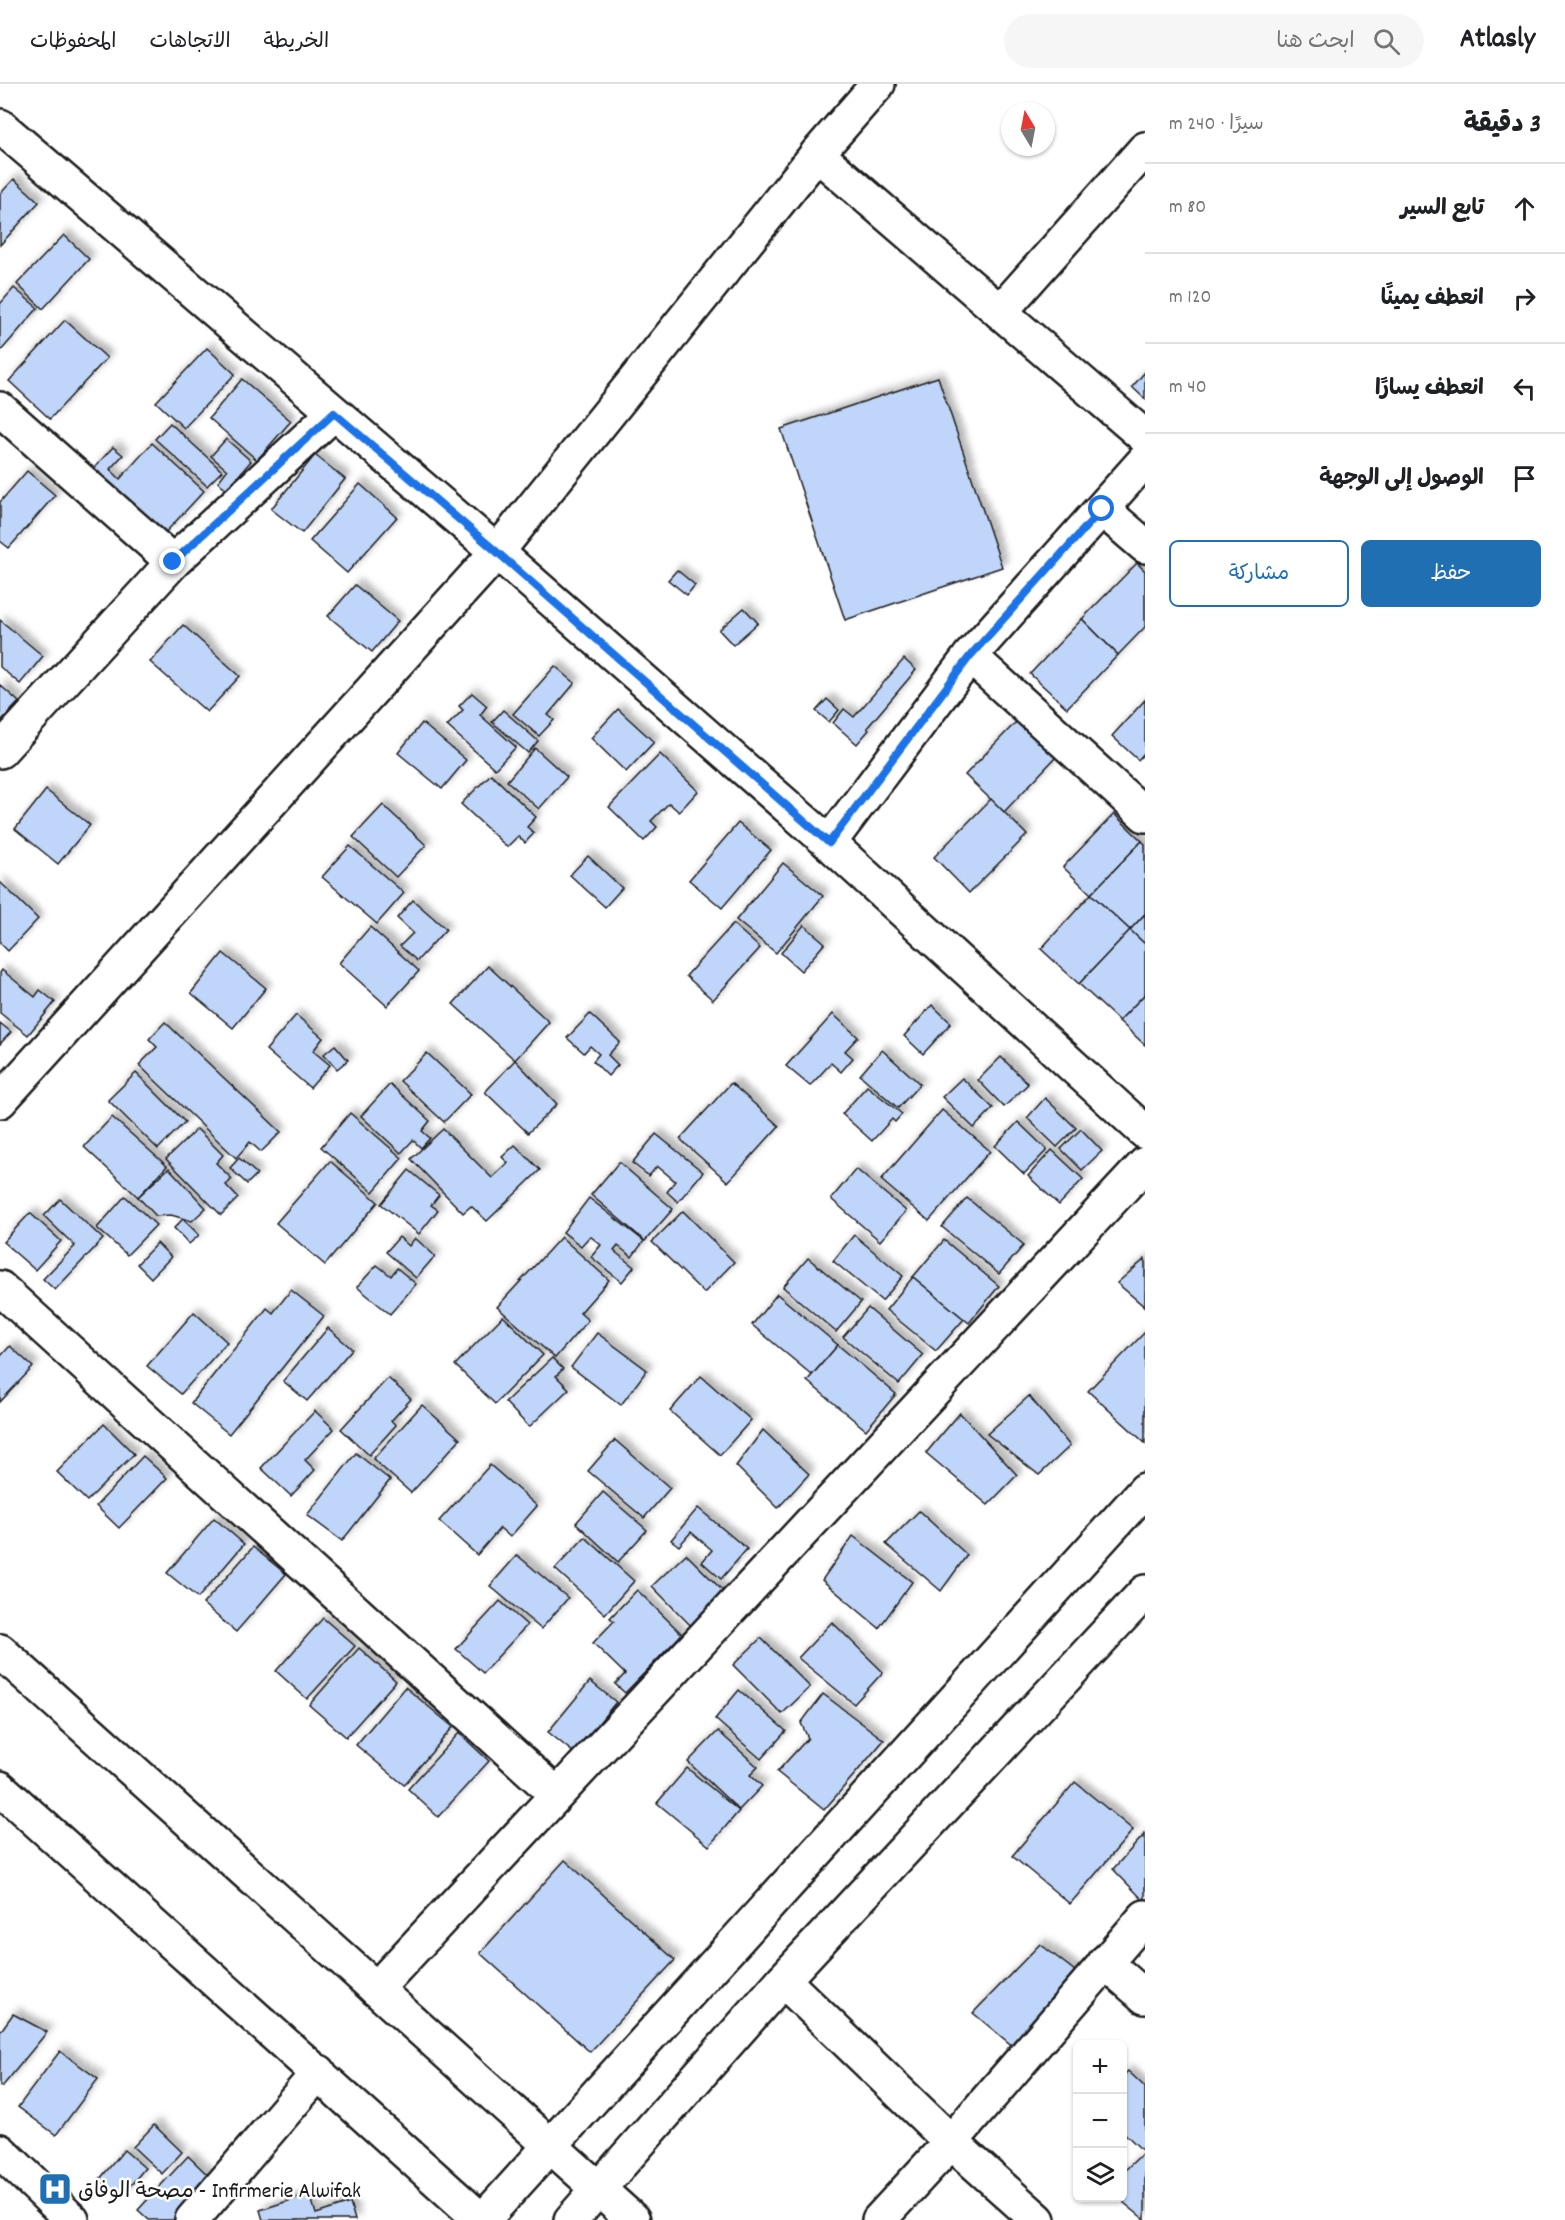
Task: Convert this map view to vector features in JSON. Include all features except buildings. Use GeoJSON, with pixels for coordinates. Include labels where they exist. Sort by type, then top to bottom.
{"type":"FeatureCollection","features":[{"type":"Feature","properties":{"kind":"street"},"geometry":{"type":"LineString","coordinates":[[0,1101],[497,552],[817,154],[878,84]]}},
{"type":"Feature","properties":{"kind":"street"},"geometry":{"type":"LineString","coordinates":[[0,126],[497,552],[829,843],[1145,1132]]}},
{"type":"Feature","properties":{"kind":"street"},"geometry":{"type":"LineString","coordinates":[[1000,312],[1145,149]]}},
{"type":"Feature","properties":{"kind":"street"},"geometry":{"type":"LineString","coordinates":[[817,154],[1145,437]]}},
{"type":"Feature","properties":{"kind":"street"},"geometry":{"type":"LineString","coordinates":[[0,410],[173,562]]}},
{"type":"Feature","properties":{"kind":"street"},"geometry":{"type":"LineString","coordinates":[[0,752],[173,562],[334,413]]}},
{"type":"Feature","properties":{"kind":"street"},"geometry":{"type":"LineString","coordinates":[[829,843],[970,656],[1145,460]]}},
{"type":"Feature","properties":{"kind":"street"},"geometry":{"type":"LineString","coordinates":[[1102,509],[1145,546]]}},
{"type":"Feature","properties":{"kind":"street"},"geometry":{"type":"LineString","coordinates":[[970,656],[1145,815]]}},
{"type":"Feature","properties":{"kind":"street"},"geometry":{"type":"LineString","coordinates":[[376,1989],[1145,1164]]}},
{"type":"Feature","properties":{"kind":"street"},"geometry":{"type":"LineString","coordinates":[[0,1288],[556,1794]]}},
{"type":"Feature","properties":{"kind":"street"},"geometry":{"type":"LineString","coordinates":[[0,1788],[482,2220],[1145,1490]]}},
{"type":"Feature","properties":{"kind":"street"},"geometry":{"type":"LineString","coordinates":[[571,2220],[783,1980],[1145,1592]]}},
{"type":"Feature","properties":{"kind":"street"},"geometry":{"type":"LineString","coordinates":[[0,1651],[633,2220]]}},
{"type":"Feature","properties":{"kind":"street"},"geometry":{"type":"LineString","coordinates":[[879,2220],[951,2142],[1145,1917]]}},
{"type":"Feature","properties":{"kind":"street"},"geometry":{"type":"LineString","coordinates":[[1105,1962],[1145,1997]]}},
{"type":"Feature","properties":{"kind":"street"},"geometry":{"type":"LineString","coordinates":[[783,1980],[951,2142],[1038,2220]]}},
{"type":"Feature","properties":{"kind":"street"},"geometry":{"type":"LineString","coordinates":[[192,2220],[319,2073]]}},
{"type":"Feature","properties":{"kind":"street"},"geometry":{"type":"LineString","coordinates":[[0,2151],[72,2220]]}},
{"type":"Feature","properties":{"kind":"place","name":"مصحة الوفاق - Infirmerie Alwifak"},"geometry":{"type":"Point","coordinates":[55,2189]}},
{"type":"Feature","properties":{"kind":"route"},"geometry":{"type":"LineString","coordinates":[[173,562],[334,413],[497,552],[829,843],[970,656],[1102,509]]}}]}
